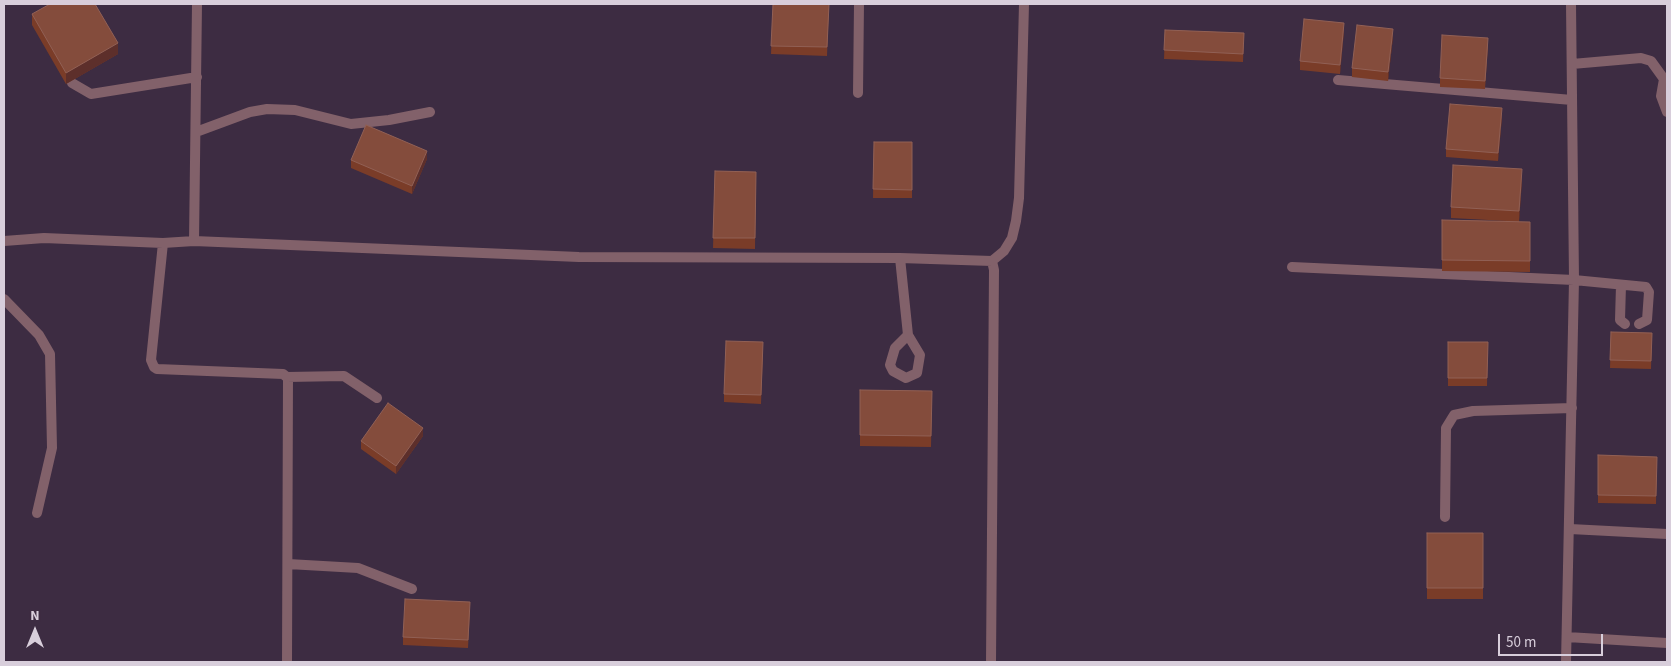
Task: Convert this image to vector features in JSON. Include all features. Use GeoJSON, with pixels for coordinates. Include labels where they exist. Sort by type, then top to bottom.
{"type":"FeatureCollection","features":[{"type":"Feature","properties":{"kind":"street"},"geometry":{"type":"LineString","coordinates":[[194,241],[197,4]]}},
{"type":"Feature","properties":{"kind":"street"},"geometry":{"type":"LineString","coordinates":[[858,93],[859,4]]}},
{"type":"Feature","properties":{"kind":"street"},"geometry":{"type":"LineString","coordinates":[[4,241],[44,238],[162,243],[194,241],[579,257],[900,258],[992,262],[1004,252],[1016,221],[1019,198],[1024,4]]}},
{"type":"Feature","properties":{"kind":"street"},"geometry":{"type":"LineString","coordinates":[[1566,662],[1574,280],[1571,4]]}},
{"type":"Feature","properties":{"kind":"street"},"geometry":{"type":"LineString","coordinates":[[1572,64],[1641,58],[1651,61],[1664,79],[1661,96],[1667,112]]}},
{"type":"Feature","properties":{"kind":"street"},"geometry":{"type":"LineString","coordinates":[[72,83],[91,94],[196,77]]}},
{"type":"Feature","properties":{"kind":"street"},"geometry":{"type":"LineString","coordinates":[[1338,80],[1572,100]]}},
{"type":"Feature","properties":{"kind":"street"},"geometry":{"type":"LineString","coordinates":[[196,132],[250,112],[267,109],[295,110],[351,124],[389,120],[430,112]]}},
{"type":"Feature","properties":{"kind":"street"},"geometry":{"type":"LineString","coordinates":[[162,243],[151,360],[156,369],[283,374],[287,377],[344,376],[377,398]]}},
{"type":"Feature","properties":{"kind":"street"},"geometry":{"type":"LineString","coordinates":[[900,258],[908,335]]}},
{"type":"Feature","properties":{"kind":"street"},"geometry":{"type":"LineString","coordinates":[[991,662],[994,270],[992,262]]}},
{"type":"Feature","properties":{"kind":"street"},"geometry":{"type":"LineString","coordinates":[[1292,267],[1574,280],[1648,288],[1647,320],[1639,324]]}},
{"type":"Feature","properties":{"kind":"street"},"geometry":{"type":"LineString","coordinates":[[1621,285],[1620,320],[1625,324]]}},
{"type":"Feature","properties":{"kind":"street"},"geometry":{"type":"LineString","coordinates":[[4,299],[34,330],[50,354],[52,448],[37,513]]}},
{"type":"Feature","properties":{"kind":"street"},"geometry":{"type":"LineString","coordinates":[[287,377],[287,662]]}},
{"type":"Feature","properties":{"kind":"street"},"geometry":{"type":"LineString","coordinates":[[1444,516],[1446,428],[1454,415],[1473,411],[1572,408]]}},
{"type":"Feature","properties":{"kind":"street"},"geometry":{"type":"LineString","coordinates":[[1570,529],[1667,534]]}},
{"type":"Feature","properties":{"kind":"street"},"geometry":{"type":"LineString","coordinates":[[288,564],[358,568],[412,589]]}},
{"type":"Feature","properties":{"kind":"street"},"geometry":{"type":"LineString","coordinates":[[1567,637],[1667,643]]}},
{"type":"Feature","properties":{"kind":"building"},"geometry":{"type":"Polygon","coordinates":[[[50,4],[95,4],[118,43],[66,73],[32,14],[50,4]]]}},
{"type":"Feature","properties":{"kind":"building"},"geometry":{"type":"Polygon","coordinates":[[[773,4],[829,4],[827,47],[771,46],[773,4]]]}},
{"type":"Feature","properties":{"kind":"building"},"geometry":{"type":"Polygon","coordinates":[[[1304,19],[1344,23],[1340,65],[1300,61],[1304,19]]]}},
{"type":"Feature","properties":{"kind":"building"},"geometry":{"type":"Polygon","coordinates":[[[1357,25],[1393,29],[1388,72],[1352,68],[1357,25]]]}},
{"type":"Feature","properties":{"kind":"building"},"geometry":{"type":"Polygon","coordinates":[[[1165,30],[1244,33],[1243,54],[1164,50],[1165,30]]]}},
{"type":"Feature","properties":{"kind":"building"},"geometry":{"type":"Polygon","coordinates":[[[1442,35],[1488,38],[1485,81],[1440,78],[1442,35]]]}},
{"type":"Feature","properties":{"kind":"building"},"geometry":{"type":"Polygon","coordinates":[[[1450,104],[1502,108],[1498,153],[1446,149],[1450,104]]]}},
{"type":"Feature","properties":{"kind":"building"},"geometry":{"type":"Polygon","coordinates":[[[366,125],[427,151],[412,186],[351,160],[366,125]]]}},
{"type":"Feature","properties":{"kind":"building"},"geometry":{"type":"Polygon","coordinates":[[[874,142],[912,142],[912,190],[873,189],[874,142]]]}},
{"type":"Feature","properties":{"kind":"building"},"geometry":{"type":"Polygon","coordinates":[[[1453,165],[1522,169],[1519,211],[1451,207],[1453,165]]]}},
{"type":"Feature","properties":{"kind":"building"},"geometry":{"type":"Polygon","coordinates":[[[715,171],[756,172],[755,238],[713,238],[715,171]]]}},
{"type":"Feature","properties":{"kind":"building"},"geometry":{"type":"Polygon","coordinates":[[[1442,220],[1530,222],[1530,261],[1442,260],[1442,220]]]}},
{"type":"Feature","properties":{"kind":"building"},"geometry":{"type":"Polygon","coordinates":[[[1611,332],[1652,333],[1651,361],[1610,360],[1611,332]]]}},
{"type":"Feature","properties":{"kind":"building"},"geometry":{"type":"Polygon","coordinates":[[[726,341],[763,342],[761,395],[724,394],[726,341]]]}},
{"type":"Feature","properties":{"kind":"building"},"geometry":{"type":"Polygon","coordinates":[[[1448,342],[1488,342],[1487,378],[1448,378],[1448,342]]]}},
{"type":"Feature","properties":{"kind":"building"},"geometry":{"type":"Polygon","coordinates":[[[860,390],[932,391],[931,436],[860,435],[860,390]]]}},
{"type":"Feature","properties":{"kind":"building"},"geometry":{"type":"Polygon","coordinates":[[[388,403],[423,428],[396,466],[361,441],[388,403]]]}},
{"type":"Feature","properties":{"kind":"building"},"geometry":{"type":"Polygon","coordinates":[[[1598,455],[1657,457],[1656,496],[1598,495],[1598,455]]]}},
{"type":"Feature","properties":{"kind":"building"},"geometry":{"type":"Polygon","coordinates":[[[1427,533],[1483,533],[1483,588],[1427,588],[1427,533]]]}},
{"type":"Feature","properties":{"kind":"building"},"geometry":{"type":"Polygon","coordinates":[[[405,599],[470,602],[468,640],[403,637],[405,599]]]}}]}
